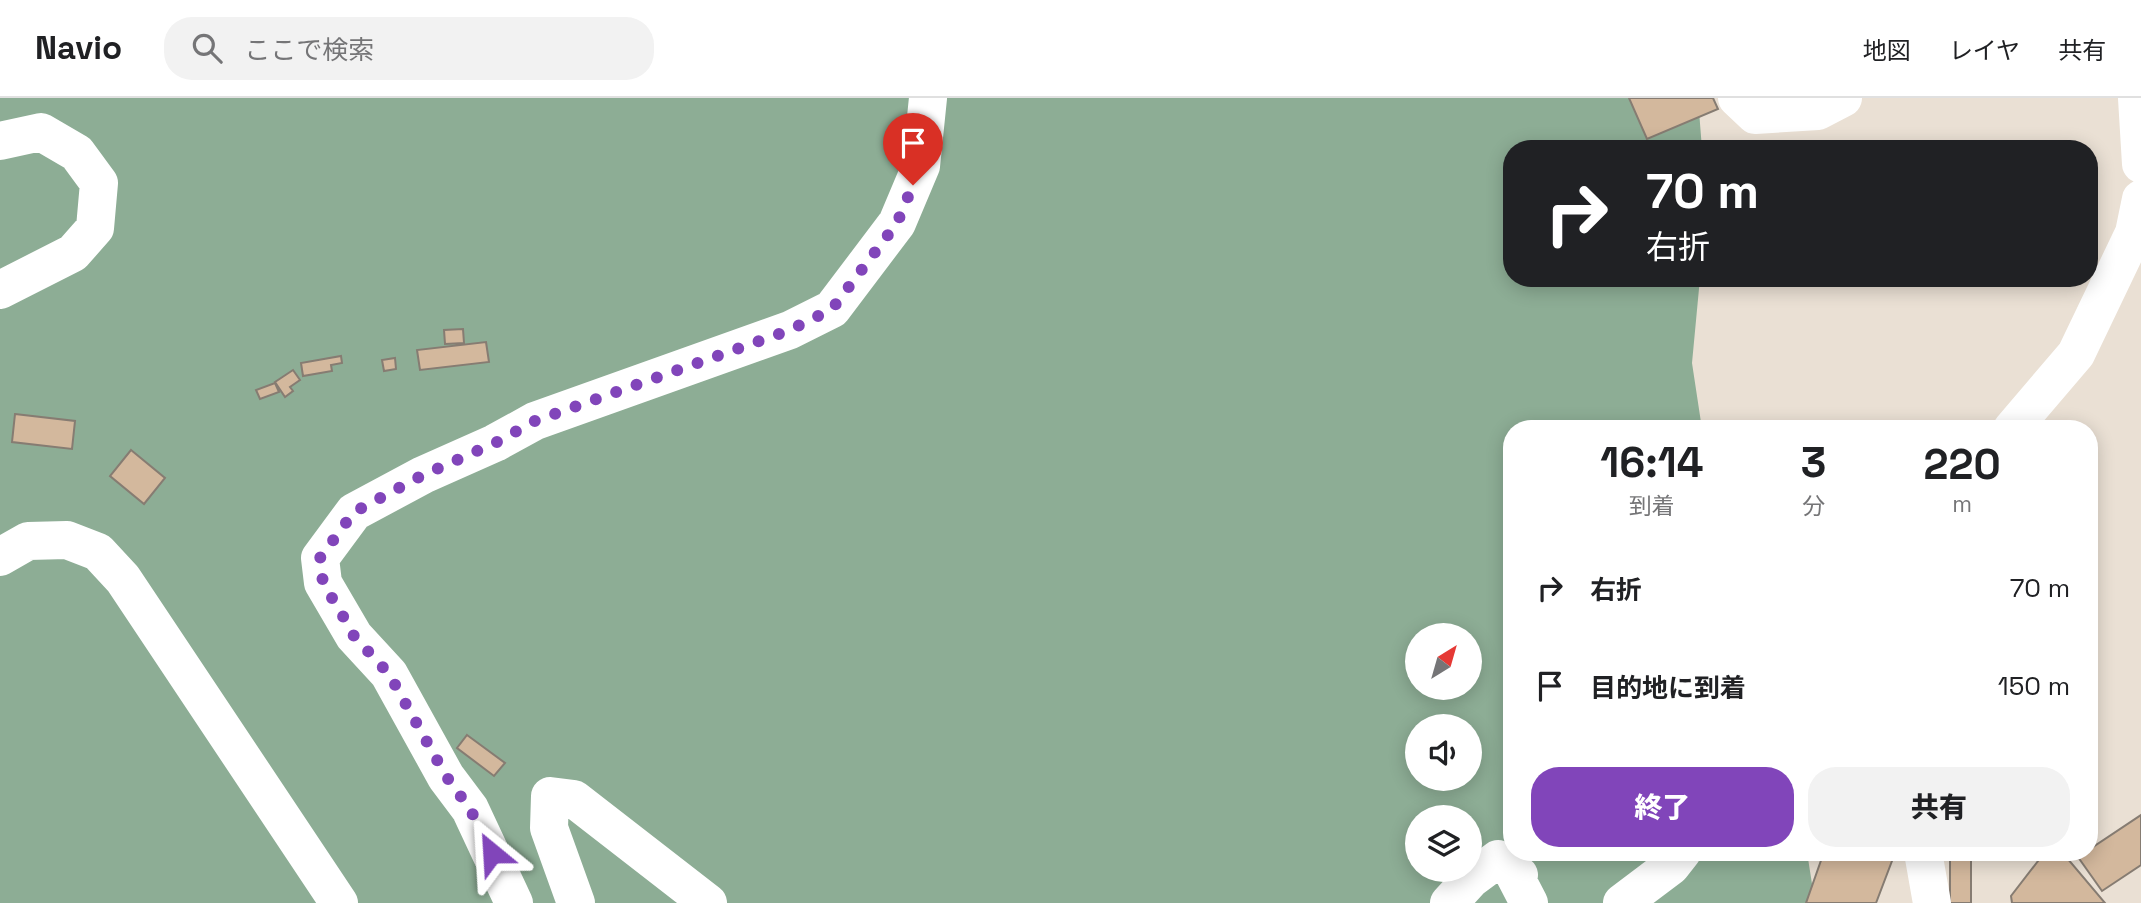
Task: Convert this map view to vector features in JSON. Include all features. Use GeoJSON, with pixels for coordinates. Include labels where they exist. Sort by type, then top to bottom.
{"type":"FeatureCollection","features":[{"type":"Feature","properties":{"kind":"street"},"geometry":{"type":"LineString","coordinates":[[514,903],[470,809],[446,776],[389,674],[354,636],[323,583],[320,558],[354,512],[423,475],[495,443],[535,421],[790,330],[832,309],[897,223],[921,166],[928,98]]}},
{"type":"Feature","properties":{"kind":"street"},"geometry":{"type":"LineString","coordinates":[[1737,98],[1755,115],[1818,111],[1843,98]]}},
{"type":"Feature","properties":{"kind":"street"},"geometry":{"type":"LineString","coordinates":[[2137,98],[2141,164]]}},
{"type":"Feature","properties":{"kind":"street"},"geometry":{"type":"LineString","coordinates":[[0,141],[41,132],[77,153],[99,183],[95,228],[74,253],[0,290]]}},
{"type":"Feature","properties":{"kind":"street"},"geometry":{"type":"LineString","coordinates":[[2020,420],[2076,354],[2134,233],[2141,199]]}},
{"type":"Feature","properties":{"kind":"street"},"geometry":{"type":"LineString","coordinates":[[0,557],[28,541],[67,540],[99,552],[123,579],[339,903]]}},
{"type":"Feature","properties":{"kind":"street"},"geometry":{"type":"LineString","coordinates":[[576,903],[548,828],[550,796],[574,799],[708,903]]}},
{"type":"Feature","properties":{"kind":"street"},"geometry":{"type":"LineString","coordinates":[[1449,903],[1471,879],[1498,859],[1519,875],[1515,876],[1529,903]]}},
{"type":"Feature","properties":{"kind":"street"},"geometry":{"type":"LineString","coordinates":[[1622,903],[1675,861]]}},
{"type":"Feature","properties":{"kind":"street"},"geometry":{"type":"LineString","coordinates":[[1925,861],[1932,903]]}},
{"type":"Feature","properties":{"kind":"green space"},"geometry":{"type":"Polygon","coordinates":[[[0,98],[1698,98],[1701,140],[1503,140],[1503,287],[1699,287],[1692,363],[1701,420],[1503,420],[1503,861],[1808,861],[1815,903],[0,903],[0,98]]]}},
{"type":"Feature","properties":{"kind":"building"},"geometry":{"type":"Polygon","coordinates":[[[1629,98],[1713,98],[1718,109],[1647,139],[1629,98]]]}},
{"type":"Feature","properties":{"kind":"building"},"geometry":{"type":"Polygon","coordinates":[[[463,329],[464,343],[445,344],[444,330],[463,329]]]}},
{"type":"Feature","properties":{"kind":"building"},"geometry":{"type":"Polygon","coordinates":[[[486,342],[489,362],[420,370],[417,350],[486,342]]]}},
{"type":"Feature","properties":{"kind":"building"},"geometry":{"type":"Polygon","coordinates":[[[341,356],[342,363],[331,365],[332,371],[303,376],[301,363],[341,356]]]}},
{"type":"Feature","properties":{"kind":"building"},"geometry":{"type":"Polygon","coordinates":[[[395,358],[396,369],[384,371],[382,360],[395,358]]]}},
{"type":"Feature","properties":{"kind":"building"},"geometry":{"type":"Polygon","coordinates":[[[293,370],[300,380],[290,387],[293,391],[285,397],[275,382],[293,370]]]}},
{"type":"Feature","properties":{"kind":"building"},"geometry":{"type":"Polygon","coordinates":[[[275,383],[279,392],[260,399],[256,390],[275,383]]]}},
{"type":"Feature","properties":{"kind":"building"},"geometry":{"type":"Polygon","coordinates":[[[15,414],[75,421],[72,449],[12,442],[15,414]]]}},
{"type":"Feature","properties":{"kind":"building"},"geometry":{"type":"Polygon","coordinates":[[[131,450],[165,478],[144,504],[110,476],[131,450]]]}},
{"type":"Feature","properties":{"kind":"building"},"geometry":{"type":"Polygon","coordinates":[[[467,735],[505,763],[494,776],[457,748],[467,735]]]}},
{"type":"Feature","properties":{"kind":"building"},"geometry":{"type":"Polygon","coordinates":[[[2141,815],[2141,865],[2102,891],[2081,861],[2098,861],[2098,844],[2141,815]]]}},
{"type":"Feature","properties":{"kind":"building"},"geometry":{"type":"Polygon","coordinates":[[[1821,861],[1892,861],[1876,903],[1806,903],[1821,861]]]}},
{"type":"Feature","properties":{"kind":"building"},"geometry":{"type":"Polygon","coordinates":[[[1950,861],[1971,861],[1971,903],[1950,903],[1950,861]]]}},
{"type":"Feature","properties":{"kind":"building"},"geometry":{"type":"Polygon","coordinates":[[[2038,861],[2070,861],[2105,903],[2012,903],[2011,896],[2038,861]]]}},
{"type":"Feature","properties":{"kind":"route"},"geometry":{"type":"LineString","coordinates":[[492,853],[470,809],[446,776],[389,674],[354,636],[323,583],[320,558],[354,512],[423,475],[495,443],[535,421],[721,352],[790,330],[832,309],[897,223],[913,185]]}}]}
